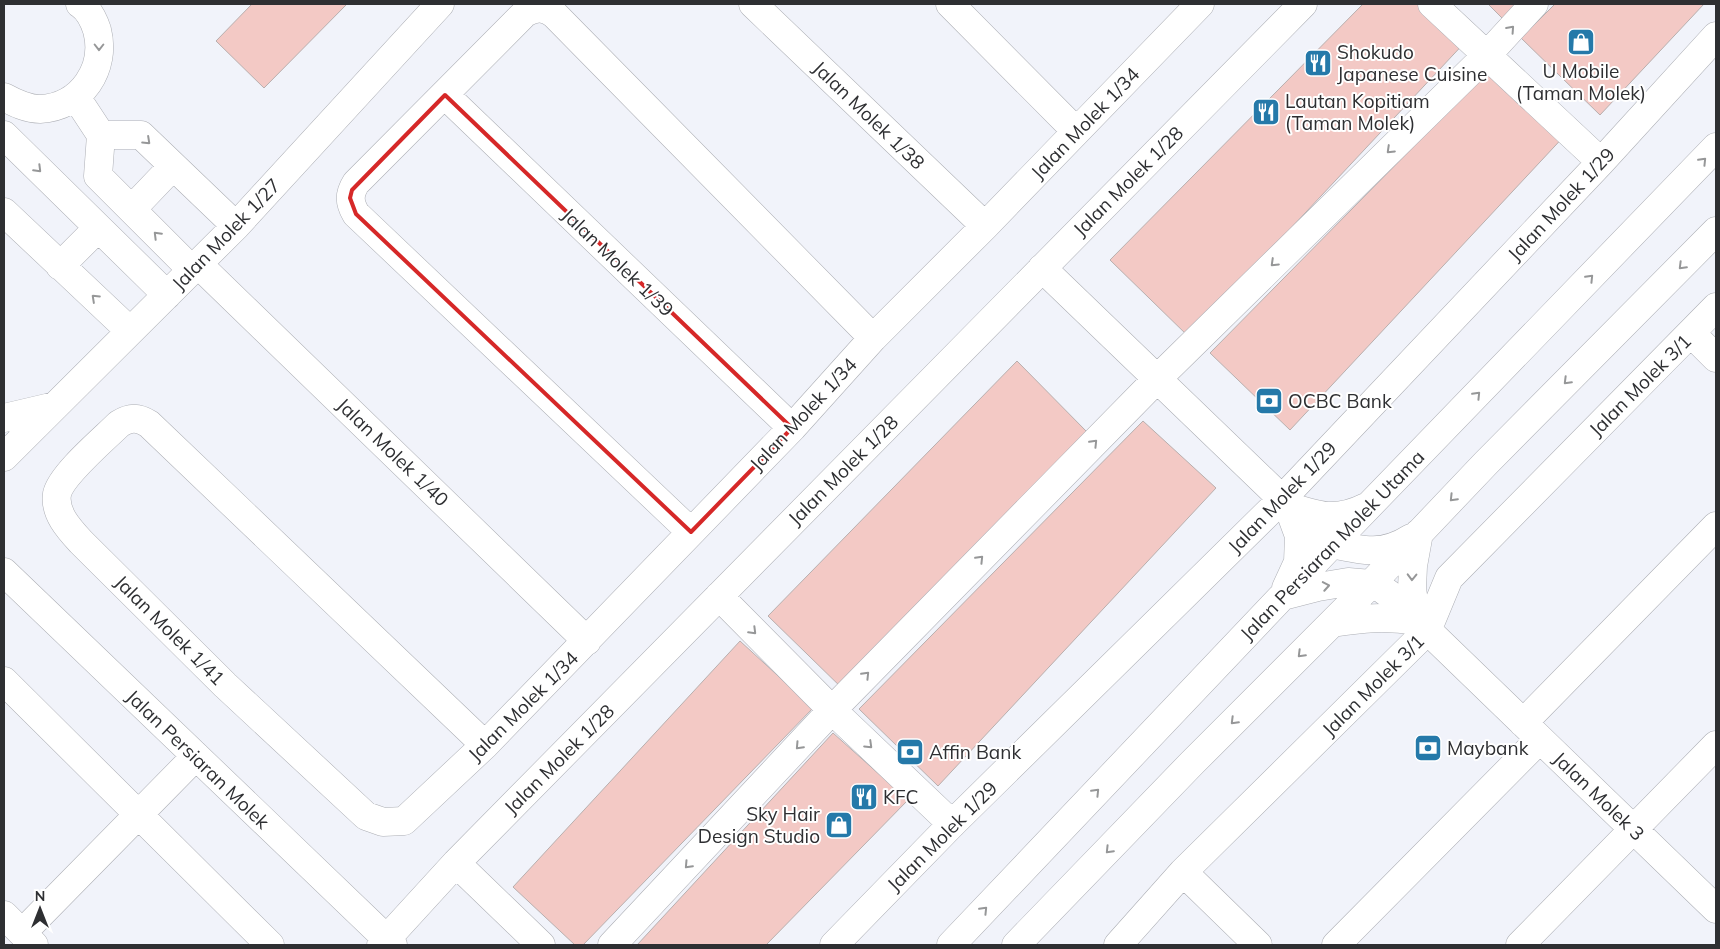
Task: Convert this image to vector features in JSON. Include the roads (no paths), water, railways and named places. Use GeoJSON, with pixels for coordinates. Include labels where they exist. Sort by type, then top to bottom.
{"type":"FeatureCollection","features":[{"type":"Feature","properties":{"kind":"street"},"geometry":{"type":"LineString","coordinates":[[4,97],[20,106],[40,109],[58,106],[76,97],[90,82],[98,63],[100,43],[95,23],[80,4]]}},
{"type":"Feature","properties":{"kind":"street","name":"Jalan Molek 1/27"},"geometry":{"type":"LineString","coordinates":[[4,457],[236,226],[440,4]]}},
{"type":"Feature","properties":{"kind":"street","name":"Jalan Molek 1/38"},"geometry":{"type":"LineString","coordinates":[[753,4],[985,226]]}},
{"type":"Feature","properties":{"kind":"street"},"geometry":{"type":"LineString","coordinates":[[950,4],[1076,131]]}},
{"type":"Feature","properties":{"kind":"street","name":"Jalan Molek 1/28"},"geometry":{"type":"LineString","coordinates":[[387,943],[456,863],[1303,4]]}},
{"type":"Feature","properties":{"kind":"street"},"geometry":{"type":"LineString","coordinates":[[1432,4],[1488,54],[1601,162]]}},
{"type":"Feature","properties":{"kind":"street"},"geometry":{"type":"LineString","coordinates":[[612,945],[832,710],[1157,379],[1488,54],[1534,4]]}},
{"type":"Feature","properties":{"kind":"street"},"geometry":{"type":"LineString","coordinates":[[691,532],[356,214],[350,198],[356,183],[525,13],[540,8],[547,9],[873,338]]}},
{"type":"Feature","properties":{"kind":"street","name":"Jalan Molek 1/34"},"geometry":{"type":"LineString","coordinates":[[404,821],[485,745],[792,428],[873,338],[985,226],[1076,131],[1186,8]]}},
{"type":"Feature","properties":{"kind":"street","name":"Jalan Molek 1/29"},"geometry":{"type":"LineString","coordinates":[[834,945],[952,824],[1285,502],[1716,36]]}},
{"type":"Feature","properties":{"kind":"street","name":"Jalan Molek 1/39"},"geometry":{"type":"LineString","coordinates":[[445,95],[792,428]]}},
{"type":"Feature","properties":{"kind":"street"},"geometry":{"type":"LineString","coordinates":[[76,97],[101,135],[141,135],[236,226]]}},
{"type":"Feature","properties":{"kind":"street"},"geometry":{"type":"LineString","coordinates":[[4,135],[167,295]]}},
{"type":"Feature","properties":{"kind":"street","name":"Jalan Molek 1/40"},"geometry":{"type":"LineString","coordinates":[[101,135],[98,176],[587,641]]}},
{"type":"Feature","properties":{"kind":"street","name":"Jalan Persiaran Molek Utama"},"geometry":{"type":"LineString","coordinates":[[951,945],[1332,544],[1716,147]]}},
{"type":"Feature","properties":{"kind":"street"},"geometry":{"type":"LineString","coordinates":[[132,209],[173,166]]}},
{"type":"Feature","properties":{"kind":"street"},"geometry":{"type":"LineString","coordinates":[[4,212],[130,331]]}},
{"type":"Feature","properties":{"kind":"street"},"geometry":{"type":"LineString","coordinates":[[60,266],[98,228]]}},
{"type":"Feature","properties":{"kind":"street"},"geometry":{"type":"LineString","coordinates":[[1016,945],[1192,763],[1371,584],[1493,456],[1716,231]]}},
{"type":"Feature","properties":{"kind":"street"},"geometry":{"type":"LineString","coordinates":[[1042,268],[1285,502],[1316,537],[1332,544],[1355,549],[1381,551],[1400,545],[1419,533]]}},
{"type":"Feature","properties":{"kind":"street","name":"Jalan Molek 3/1"},"geometry":{"type":"LineString","coordinates":[[1118,945],[1183,872],[1422,626],[1449,578],[1716,307]]}},
{"type":"Feature","properties":{"kind":"street"},"geometry":{"type":"LineString","coordinates":[[1691,333],[1716,358]]}},
{"type":"Feature","properties":{"kind":"street"},"geometry":{"type":"LineString","coordinates":[[4,418],[55,406]]}},
{"type":"Feature","properties":{"kind":"street","name":"Jalan Molek 1/41"},"geometry":{"type":"LineString","coordinates":[[404,821],[383,822],[366,816],[226,685],[67,527],[59,512],[58,494],[68,475],[119,424],[133,418],[142,419],[151,426],[485,745]]}},
{"type":"Feature","properties":{"kind":"street"},"geometry":{"type":"LineString","coordinates":[[1285,502],[1313,514],[1333,518],[1354,514],[1369,506]]}},
{"type":"Feature","properties":{"kind":"street"},"geometry":{"type":"LineString","coordinates":[[1283,596],[1298,562],[1299,536],[1285,502]]}},
{"type":"Feature","properties":{"kind":"street"},"geometry":{"type":"LineString","coordinates":[[1336,945],[1716,526]]}},
{"type":"Feature","properties":{"kind":"street"},"geometry":{"type":"LineString","coordinates":[[1419,533],[1412,566],[1412,589],[1422,626]]}},
{"type":"Feature","properties":{"kind":"street","name":"Jalan Persiaran Molek"},"geometry":{"type":"LineString","coordinates":[[4,572],[387,943]]}},
{"type":"Feature","properties":{"kind":"street"},"geometry":{"type":"LineString","coordinates":[[1283,596],[1348,582],[1371,584]]}},
{"type":"Feature","properties":{"kind":"street","name":"Jalan Molek 3"},"geometry":{"type":"LineString","coordinates":[[1371,584],[1393,597],[1716,909]]}},
{"type":"Feature","properties":{"kind":"street"},"geometry":{"type":"LineString","coordinates":[[719,596],[832,710],[952,824]]}},
{"type":"Feature","properties":{"kind":"street"},"geometry":{"type":"LineString","coordinates":[[1332,622],[1393,617],[1422,626]]}},
{"type":"Feature","properties":{"kind":"street"},"geometry":{"type":"LineString","coordinates":[[4,681],[270,945]]}},
{"type":"Feature","properties":{"kind":"street"},"geometry":{"type":"LineString","coordinates":[[1520,945],[1716,745]]}},
{"type":"Feature","properties":{"kind":"street"},"geometry":{"type":"LineString","coordinates":[[20,931],[139,815],[196,756]]}},
{"type":"Feature","properties":{"kind":"street"},"geometry":{"type":"LineString","coordinates":[[456,863],[540,945]]}},
{"type":"Feature","properties":{"kind":"street"},"geometry":{"type":"LineString","coordinates":[[1183,872],[1258,945]]}},
{"type":"Feature","properties":{"kind":"place","name":"U Mobile (Taman Molek)"},"geometry":{"type":"Point","coordinates":[1581,42]}},
{"type":"Feature","properties":{"kind":"place","name":"Shokudo Japanese Cuisine"},"geometry":{"type":"Point","coordinates":[1318,63]}},
{"type":"Feature","properties":{"kind":"place","name":"Lautan Kopitiam (Taman Molek)"},"geometry":{"type":"Point","coordinates":[1266,112]}},
{"type":"Feature","properties":{"kind":"place","name":"OCBC Bank"},"geometry":{"type":"Point","coordinates":[1269,401]}},
{"type":"Feature","properties":{"kind":"place","name":"Maybank"},"geometry":{"type":"Point","coordinates":[1428,748]}},
{"type":"Feature","properties":{"kind":"place","name":"Affin Bank"},"geometry":{"type":"Point","coordinates":[910,752]}},
{"type":"Feature","properties":{"kind":"place","name":"KFC"},"geometry":{"type":"Point","coordinates":[864,797]}},
{"type":"Feature","properties":{"kind":"place","name":"Sky Hair Design Studio"},"geometry":{"type":"Point","coordinates":[839,825]}}]}
